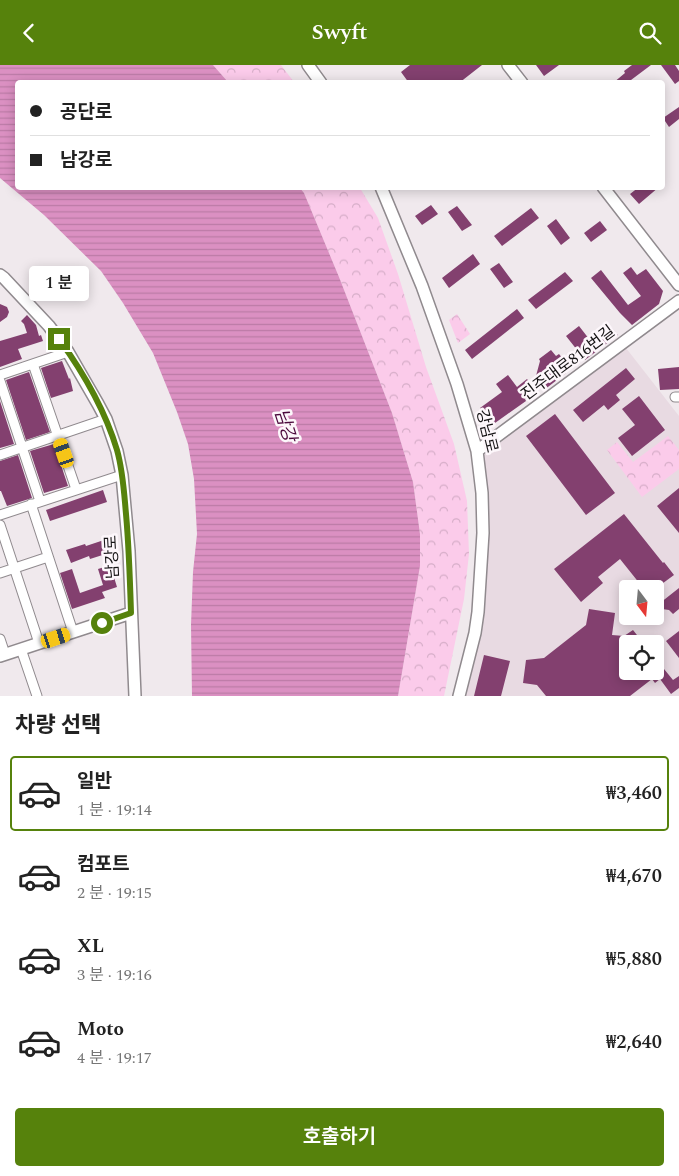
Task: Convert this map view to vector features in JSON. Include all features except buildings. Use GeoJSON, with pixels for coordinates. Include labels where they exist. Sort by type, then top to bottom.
{"type":"FeatureCollection","features":[{"type":"Feature","properties":{"kind":"street"},"geometry":{"type":"LineString","coordinates":[[308,65],[319,80]]}},
{"type":"Feature","properties":{"kind":"street"},"geometry":{"type":"LineString","coordinates":[[508,65],[520,80]]}},
{"type":"Feature","properties":{"kind":"street","name":"강남로"},"geometry":{"type":"LineString","coordinates":[[382,190],[422,286],[457,384],[477,451],[482,493],[483,533],[479,602],[475,633],[459,696]]}},
{"type":"Feature","properties":{"kind":"street"},"geometry":{"type":"LineString","coordinates":[[606,190],[679,285]]}},
{"type":"Feature","properties":{"kind":"street","name":"남강로"},"geometry":{"type":"LineString","coordinates":[[0,275],[49,326],[68,352],[106,419],[117,451],[122,475],[129,551],[135,696]]}},
{"type":"Feature","properties":{"kind":"street","name":"진주대로816번길"},"geometry":{"type":"LineString","coordinates":[[477,451],[679,301]]}},
{"type":"Feature","properties":{"kind":"street"},"geometry":{"type":"LineString","coordinates":[[0,375],[68,352]]}},
{"type":"Feature","properties":{"kind":"street"},"geometry":{"type":"LineString","coordinates":[[33,364],[76,489]]}},
{"type":"Feature","properties":{"kind":"street"},"geometry":{"type":"LineString","coordinates":[[0,381],[22,448],[48,557],[73,632]]}},
{"type":"Feature","properties":{"kind":"street"},"geometry":{"type":"LineString","coordinates":[[0,455],[106,419]]}},
{"type":"Feature","properties":{"kind":"street"},"geometry":{"type":"LineString","coordinates":[[0,515],[122,475]]}},
{"type":"Feature","properties":{"kind":"street"},"geometry":{"type":"LineString","coordinates":[[0,525],[39,643]]}},
{"type":"Feature","properties":{"kind":"street"},"geometry":{"type":"LineString","coordinates":[[0,573],[48,557]]}},
{"type":"Feature","properties":{"kind":"street"},"geometry":{"type":"LineString","coordinates":[[0,639],[3,655],[131,613]]}},
{"type":"Feature","properties":{"kind":"street"},"geometry":{"type":"LineString","coordinates":[[21,649],[37,696]]}},
{"type":"Feature","properties":{"kind":"shaded area"},"geometry":{"type":"Polygon","coordinates":[[[626,348],[679,416],[679,696],[463,696],[480,628],[481,457],[626,348]]]}},
{"type":"Feature","properties":{"kind":"green space"},"geometry":{"type":"Polygon","coordinates":[[[213,65],[281,65],[292,80],[226,80],[213,65]]]}},
{"type":"Feature","properties":{"kind":"green space"},"geometry":{"type":"Polygon","coordinates":[[[302,190],[361,190],[378,218],[398,274],[426,367],[454,444],[467,501],[469,554],[464,599],[444,696],[398,696],[420,566],[420,534],[413,482],[392,413],[302,190]]]}},
{"type":"Feature","properties":{"kind":"green space"},"geometry":{"type":"Polygon","coordinates":[[[457,314],[470,334],[458,343],[449,320],[457,314]]]}},
{"type":"Feature","properties":{"kind":"green space"},"geometry":{"type":"Polygon","coordinates":[[[668,436],[679,450],[679,469],[642,497],[607,450],[617,442],[633,462],[668,436]]]}},
{"type":"Feature","properties":{"kind":"water","name":"남강"},"geometry":{"type":"Polygon","coordinates":[[[0,65],[213,65],[226,80],[15,80],[15,190],[302,190],[304,193],[392,413],[413,482],[420,534],[420,566],[398,696],[192,696],[191,625],[197,534],[194,479],[188,444],[177,412],[153,353],[101,271],[44,215],[0,178],[0,65]]]}},
{"type":"Feature","properties":{"kind":"route"},"geometry":{"type":"LineString","coordinates":[[59,339],[106,419],[117,451],[122,475],[129,551],[131,613],[102,623]]}}]}
